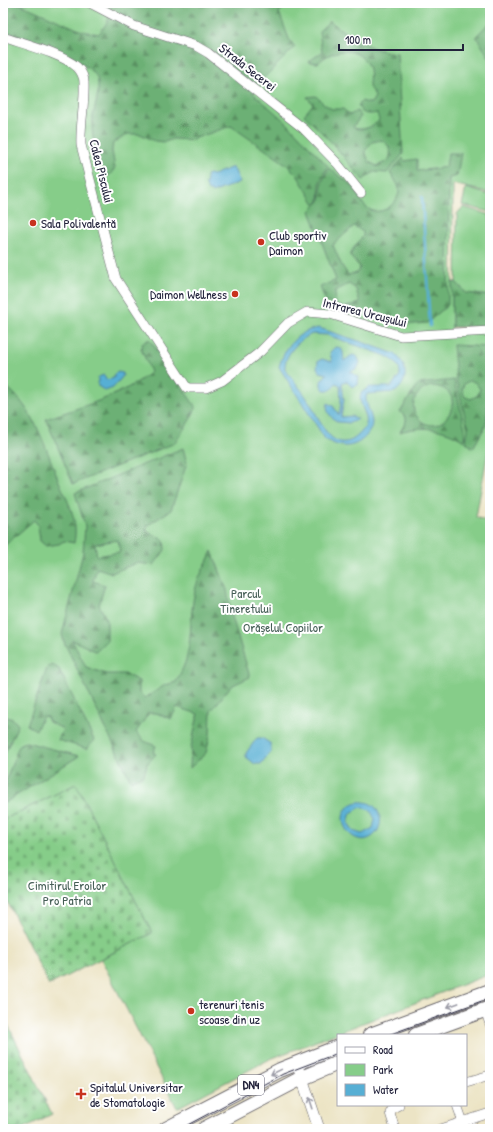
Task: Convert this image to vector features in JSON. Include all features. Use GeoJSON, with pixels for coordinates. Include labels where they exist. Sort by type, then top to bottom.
{"type":"FeatureCollection","features":[{"type":"Feature","properties":{"kind":"main road"},"geometry":{"type":"LineString","coordinates":[[373,1034],[490,991]]}},
{"type":"Feature","properties":{"kind":"main road"},"geometry":{"type":"LineString","coordinates":[[419,1034],[488,1009]]}},
{"type":"Feature","properties":{"kind":"main road","name":"DN4"},"geometry":{"type":"LineString","coordinates":[[166,1129],[297,1063],[337,1047]]}},
{"type":"Feature","properties":{"kind":"main road","name":"DN4"},"geometry":{"type":"LineString","coordinates":[[204,1129],[302,1077],[337,1063]]}},
{"type":"Feature","properties":{"kind":"street","name":"Strada Secerei"},"geometry":{"type":"LineString","coordinates":[[90,3],[134,26],[196,46],[208,53],[304,129],[337,163],[361,193]]}},
{"type":"Feature","properties":{"kind":"street","name":"Calea Piscului"},"geometry":{"type":"LineString","coordinates":[[3,37],[64,60],[78,68],[82,74],[84,82],[80,131],[81,145],[116,279],[188,388]]}},
{"type":"Feature","properties":{"kind":"street","name":"Intrarea Urcușului"},"geometry":{"type":"LineString","coordinates":[[188,388],[206,388],[222,381],[260,352],[288,322],[307,312],[330,314],[401,336],[490,331]]}},
{"type":"Feature","properties":{"kind":"street"},"geometry":{"type":"LineString","coordinates":[[488,1009],[490,1024]]}},
{"type":"Feature","properties":{"kind":"street"},"geometry":{"type":"LineString","coordinates":[[297,1063],[320,1129]]}},
{"type":"Feature","properties":{"kind":"street"},"geometry":{"type":"LineString","coordinates":[[467,1082],[490,1074]]}},
{"type":"Feature","properties":{"kind":"street"},"geometry":{"type":"LineString","coordinates":[[457,1106],[463,1122]]}},
{"type":"Feature","properties":{"kind":"street"},"geometry":{"type":"LineString","coordinates":[[395,1108],[390,1115],[395,1129]]}},
{"type":"Feature","properties":{"kind":"street"},"geometry":{"type":"LineString","coordinates":[[441,1129],[490,1113]]}},
{"type":"Feature","properties":{"kind":"green space","name":"Parcul Tineretului"},"geometry":{"type":"Polygon","coordinates":[[[3,3],[490,3],[490,193],[453,184],[452,330],[490,330],[490,440],[476,517],[490,523],[490,974],[270,1059],[177,1108],[101,959],[152,933],[76,784],[3,820],[3,3]]]}},
{"type":"Feature","properties":{"kind":"green space"},"geometry":{"type":"Polygon","coordinates":[[[3,3],[18,3],[82,31],[99,34],[108,21],[111,5],[107,3],[291,3],[279,12],[289,39],[295,47],[261,81],[255,82],[253,93],[289,125],[328,166],[320,182],[319,202],[315,204],[297,175],[286,164],[231,126],[190,140],[173,139],[165,142],[155,141],[140,134],[128,134],[113,143],[112,151],[115,168],[110,175],[103,175],[92,130],[98,89],[97,78],[92,71],[70,57],[3,30],[3,3]]]}},
{"type":"Feature","properties":{"kind":"green space"},"geometry":{"type":"Polygon","coordinates":[[[330,21],[361,42],[387,52],[397,53],[403,154],[387,173],[374,172],[363,180],[334,145],[304,115],[313,104],[307,97],[316,96],[332,109],[343,109],[350,115],[357,111],[361,116],[353,127],[359,129],[367,128],[377,123],[379,120],[377,113],[365,114],[361,111],[358,105],[362,101],[371,103],[375,97],[369,87],[369,72],[367,64],[362,58],[357,54],[344,51],[330,55],[318,63],[308,62],[322,52],[319,31],[330,21]],[[381,140],[372,142],[365,151],[369,162],[377,166],[388,161],[390,158],[390,149],[381,140]]]}},
{"type":"Feature","properties":{"kind":"green space"},"geometry":{"type":"Polygon","coordinates":[[[490,22],[490,59],[476,36],[490,22]]]}},
{"type":"Feature","properties":{"kind":"green space"},"geometry":{"type":"Polygon","coordinates":[[[448,153],[461,153],[457,176],[449,178],[448,305],[427,323],[402,325],[344,308],[360,303],[356,289],[349,284],[335,291],[336,305],[326,302],[320,287],[336,280],[310,211],[320,201],[322,182],[329,168],[353,187],[366,207],[374,211],[379,211],[389,207],[396,199],[399,189],[390,173],[403,158],[404,161],[417,159],[417,171],[446,167],[448,153]],[[354,226],[333,245],[341,264],[348,275],[357,273],[360,267],[350,256],[353,249],[363,236],[363,232],[354,226]]]}},
{"type":"Feature","properties":{"kind":"green space"},"geometry":{"type":"Polygon","coordinates":[[[466,188],[490,195],[490,212],[462,205],[466,188]]]}},
{"type":"Feature","properties":{"kind":"green space"},"geometry":{"type":"Polygon","coordinates":[[[463,207],[490,215],[490,296],[466,293],[456,282],[457,214],[463,207]]]}},
{"type":"Feature","properties":{"kind":"green space"},"geometry":{"type":"Polygon","coordinates":[[[452,282],[456,282],[466,293],[490,296],[490,327],[452,327],[452,282]]]}},
{"type":"Feature","properties":{"kind":"green space"},"geometry":{"type":"Polygon","coordinates":[[[149,339],[195,406],[195,410],[191,418],[175,443],[73,484],[46,419],[101,400],[127,388],[151,372],[141,349],[142,344],[149,339]]]}},
{"type":"Feature","properties":{"kind":"green space"},"geometry":{"type":"Polygon","coordinates":[[[453,345],[490,347],[490,388],[486,425],[473,448],[466,442],[468,429],[456,379],[453,345]],[[469,381],[464,384],[462,390],[465,397],[471,399],[478,395],[480,389],[475,382],[469,381]]]}},
{"type":"Feature","properties":{"kind":"green space"},"geometry":{"type":"Polygon","coordinates":[[[454,380],[465,429],[464,441],[449,433],[433,429],[425,428],[400,432],[406,422],[406,417],[400,412],[418,384],[454,380]],[[431,386],[421,391],[415,399],[415,414],[419,419],[428,425],[437,424],[445,419],[450,412],[452,403],[450,395],[444,389],[431,386]]]}},
{"type":"Feature","properties":{"kind":"green space"},"geometry":{"type":"Polygon","coordinates":[[[3,384],[14,393],[23,404],[43,440],[74,518],[74,543],[64,541],[59,544],[46,546],[40,541],[38,525],[34,520],[3,547],[3,384]]]}},
{"type":"Feature","properties":{"kind":"green space"},"geometry":{"type":"Polygon","coordinates":[[[183,448],[187,463],[171,510],[148,525],[146,531],[164,540],[165,550],[154,565],[136,563],[112,573],[97,568],[93,581],[105,585],[99,605],[107,620],[107,641],[95,651],[72,640],[86,667],[106,674],[125,674],[139,681],[139,693],[145,698],[165,685],[176,682],[187,656],[190,640],[193,599],[196,586],[212,551],[227,590],[231,613],[250,677],[231,686],[211,711],[210,735],[206,753],[190,768],[191,747],[198,714],[177,707],[171,719],[156,713],[149,713],[136,732],[144,741],[156,746],[153,753],[156,754],[147,764],[144,775],[131,781],[64,642],[62,634],[83,553],[85,526],[75,493],[183,448]],[[118,540],[95,544],[97,556],[120,552],[118,540]]]}},
{"type":"Feature","properties":{"kind":"green space"},"geometry":{"type":"Polygon","coordinates":[[[51,664],[59,669],[94,740],[87,749],[58,740],[63,729],[49,722],[47,717],[43,716],[36,730],[27,725],[47,668],[51,664]]]}},
{"type":"Feature","properties":{"kind":"green space"},"geometry":{"type":"Polygon","coordinates":[[[3,716],[13,719],[18,725],[3,757],[3,716]]]}},
{"type":"Feature","properties":{"kind":"green space"},"geometry":{"type":"Polygon","coordinates":[[[26,742],[79,756],[3,804],[3,788],[18,748],[22,743],[26,742]]]}},
{"type":"Feature","properties":{"kind":"green space","name":"Cimitirul Eroilor Pro Patria"},"geometry":{"type":"Polygon","coordinates":[[[76,784],[152,933],[49,985],[3,893],[3,820],[76,784]]]}},
{"type":"Feature","properties":{"kind":"green space"},"geometry":{"type":"Polygon","coordinates":[[[3,1015],[52,1114],[22,1129],[3,1129],[3,1015]]]}},
{"type":"Feature","properties":{"kind":"water"},"geometry":{"type":"Polygon","coordinates":[[[233,167],[240,182],[212,193],[211,191],[208,191],[205,183],[207,182],[206,175],[213,175],[233,167]]]}},
{"type":"Feature","properties":{"kind":"water"},"geometry":{"type":"Polygon","coordinates":[[[319,328],[395,354],[399,358],[404,368],[405,378],[400,388],[395,392],[367,394],[366,401],[372,420],[372,427],[362,440],[352,445],[336,445],[325,439],[279,367],[284,353],[293,341],[298,336],[311,329],[319,328]],[[312,334],[298,343],[287,358],[285,369],[307,399],[326,431],[337,441],[344,442],[354,439],[365,427],[366,418],[360,400],[362,392],[370,387],[391,387],[400,375],[400,372],[396,364],[386,356],[327,335],[312,334]]]}},
{"type":"Feature","properties":{"kind":"water"},"geometry":{"type":"Polygon","coordinates":[[[335,347],[342,350],[344,361],[352,355],[357,356],[360,362],[358,368],[350,372],[359,377],[358,385],[352,387],[346,381],[342,383],[344,400],[341,417],[352,416],[358,419],[350,423],[338,422],[329,414],[327,409],[328,403],[333,406],[339,415],[341,402],[340,385],[336,383],[331,390],[324,390],[321,386],[321,381],[327,374],[320,372],[317,368],[318,361],[322,359],[332,362],[330,352],[335,347]]]}},
{"type":"Feature","properties":{"kind":"water"},"geometry":{"type":"Polygon","coordinates":[[[118,372],[123,373],[123,376],[113,388],[105,391],[98,386],[98,377],[104,375],[107,380],[114,378],[114,374],[118,372]]]}},
{"type":"Feature","properties":{"kind":"water"},"geometry":{"type":"Polygon","coordinates":[[[257,738],[262,738],[271,744],[271,751],[261,764],[255,764],[246,757],[246,753],[257,738]]]}},
{"type":"Feature","properties":{"kind":"water"},"geometry":{"type":"Polygon","coordinates":[[[357,802],[364,802],[371,804],[376,808],[380,816],[380,826],[377,832],[369,838],[361,840],[353,837],[347,831],[344,823],[343,815],[348,808],[357,802]],[[361,807],[351,813],[348,822],[353,831],[362,834],[373,828],[375,819],[370,810],[361,807]]]}},
{"type":"Feature","properties":{"kind":"waterway"},"geometry":{"type":"LineString","coordinates":[[422,197],[430,326]]}},
{"type":"Feature","properties":{"kind":"tram line"},"geometry":{"type":"LineString","coordinates":[[391,1034],[490,998]]}},
{"type":"Feature","properties":{"kind":"tram line"},"geometry":{"type":"LineString","coordinates":[[180,1129],[283,1074],[337,1053]]}},
{"type":"Feature","properties":{"kind":"place","name":"Sala Polivalentă"},"geometry":{"type":"Point","coordinates":[33,223]}},
{"type":"Feature","properties":{"kind":"place","name":"Club sportiv Daimon"},"geometry":{"type":"Point","coordinates":[261,242]}},
{"type":"Feature","properties":{"kind":"place","name":"Daimon Wellness"},"geometry":{"type":"Point","coordinates":[235,294]}},
{"type":"Feature","properties":{"kind":"place","name":"terenuri tenis scoase din uz"},"geometry":{"type":"Point","coordinates":[191,1011]}},
{"type":"Feature","properties":{"kind":"place","name":"Spitalul Universitar de Stomatologie"},"geometry":{"type":"Point","coordinates":[81,1094]}},
{"type":"Feature","properties":{"kind":"park label","name":"Orășelul Copiilor"},"geometry":{"type":"Point","coordinates":[283,627]}}]}
